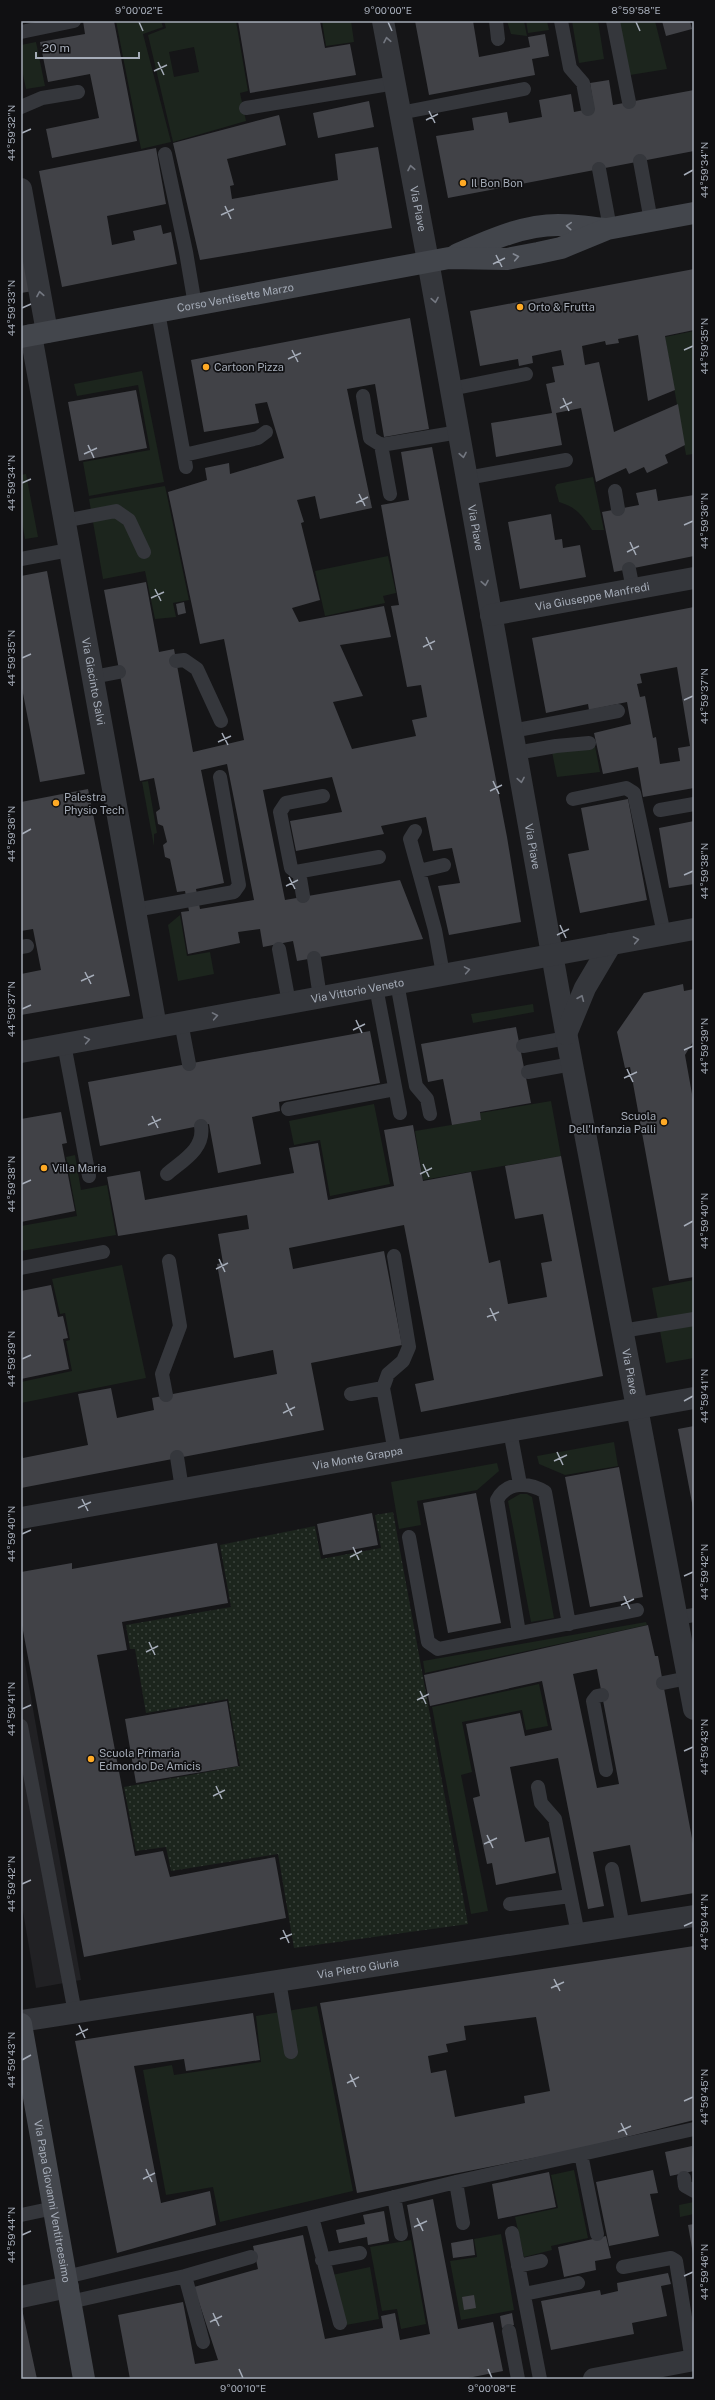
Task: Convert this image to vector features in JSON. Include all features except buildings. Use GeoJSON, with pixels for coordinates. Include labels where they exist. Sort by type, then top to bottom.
{"type":"FeatureCollection","features":[{"type":"Feature","properties":{"kind":"main road","name":"Corso Ventisette Marzo"},"geometry":{"type":"LineString","coordinates":[[33,335],[439,260],[507,259],[561,248],[609,228],[651,221],[693,217]]}},
{"type":"Feature","properties":{"kind":"main road","name":"Via Papa Giovanni Ventitreesimo"},"geometry":{"type":"LineString","coordinates":[[21,2022],[84,2379]]}},
{"type":"Feature","properties":{"kind":"street","name":"Via Piave"},"geometry":{"type":"LineString","coordinates":[[383,21],[400,113],[439,260],[451,389],[553,955],[566,1036],[622,1332],[637,1409],[685,1617],[688,1678],[694,1709]]}},
{"type":"Feature","properties":{"kind":"street","name":"Via Giacinto Salvi"},"geometry":{"type":"LineString","coordinates":[[21,189],[33,335],[69,550],[156,1027]]}},
{"type":"Feature","properties":{"kind":"street","name":"Via Giuseppe Manfredi"},"geometry":{"type":"LineString","coordinates":[[491,615],[631,579],[694,578]]}},
{"type":"Feature","properties":{"kind":"street","name":"Via Vittorio Veneto"},"geometry":{"type":"LineString","coordinates":[[21,1052],[694,929]]}},
{"type":"Feature","properties":{"kind":"street"},"geometry":{"type":"LineString","coordinates":[[566,1036],[585,988],[611,944]]}},
{"type":"Feature","properties":{"kind":"street","name":"Via Monte Grappa"},"geometry":{"type":"LineString","coordinates":[[21,1518],[694,1398]]}},
{"type":"Feature","properties":{"kind":"street","name":"Via Pietro Giuria"},"geometry":{"type":"LineString","coordinates":[[21,2022],[75,2012],[694,1916]]}},
{"type":"Feature","properties":{"kind":"street"},"geometry":{"type":"LineString","coordinates":[[21,2297],[68,2289]]}},
{"type":"Feature","properties":{"kind":"street"},"geometry":{"type":"LineString","coordinates":[[594,2379],[620,2376],[693,2360]]}},
{"type":"Feature","properties":{"kind":"lane"},"geometry":{"type":"LineString","coordinates":[[21,32],[74,21]]}},
{"type":"Feature","properties":{"kind":"lane"},"geometry":{"type":"LineString","coordinates":[[496,21],[498,39]]}},
{"type":"Feature","properties":{"kind":"lane"},"geometry":{"type":"LineString","coordinates":[[561,21],[570,68],[583,83],[588,109]]}},
{"type":"Feature","properties":{"kind":"lane"},"geometry":{"type":"LineString","coordinates":[[613,21],[628,102]]}},
{"type":"Feature","properties":{"kind":"lane"},"geometry":{"type":"LineString","coordinates":[[246,108],[395,83]]}},
{"type":"Feature","properties":{"kind":"lane"},"geometry":{"type":"LineString","coordinates":[[400,113],[524,89]]}},
{"type":"Feature","properties":{"kind":"lane"},"geometry":{"type":"LineString","coordinates":[[21,107],[42,98],[78,92]]}},
{"type":"Feature","properties":{"kind":"lane"},"geometry":{"type":"LineString","coordinates":[[165,154],[186,252],[195,305]]}},
{"type":"Feature","properties":{"kind":"lane"},"geometry":{"type":"LineString","coordinates":[[640,161],[651,221]]}},
{"type":"Feature","properties":{"kind":"lane"},"geometry":{"type":"LineString","coordinates":[[599,169],[609,228]]}},
{"type":"Feature","properties":{"kind":"lane"},"geometry":{"type":"LineString","coordinates":[[158,312],[185,461],[258,438],[266,432]]}},
{"type":"Feature","properties":{"kind":"lane"},"geometry":{"type":"LineString","coordinates":[[451,389],[526,374]]}},
{"type":"Feature","properties":{"kind":"lane"},"geometry":{"type":"LineString","coordinates":[[363,396],[370,438],[381,445],[459,432]]}},
{"type":"Feature","properties":{"kind":"lane"},"geometry":{"type":"LineString","coordinates":[[381,445],[390,494]]}},
{"type":"Feature","properties":{"kind":"lane"},"geometry":{"type":"LineString","coordinates":[[467,478],[566,460]]}},
{"type":"Feature","properties":{"kind":"lane"},"geometry":{"type":"LineString","coordinates":[[615,491],[618,509]]}},
{"type":"Feature","properties":{"kind":"lane"},"geometry":{"type":"LineString","coordinates":[[64,521],[116,511],[129,520],[144,552]]}},
{"type":"Feature","properties":{"kind":"lane"},"geometry":{"type":"LineString","coordinates":[[21,559],[69,550]]}},
{"type":"Feature","properties":{"kind":"lane"},"geometry":{"type":"LineString","coordinates":[[176,662],[184,660],[197,669],[221,721]]}},
{"type":"Feature","properties":{"kind":"lane"},"geometry":{"type":"LineString","coordinates":[[92,677],[119,672]]}},
{"type":"Feature","properties":{"kind":"lane"},"geometry":{"type":"LineString","coordinates":[[512,731],[618,711]]}},
{"type":"Feature","properties":{"kind":"lane"},"geometry":{"type":"LineString","coordinates":[[516,753],[556,746],[589,743]]}},
{"type":"Feature","properties":{"kind":"lane"},"geometry":{"type":"LineString","coordinates":[[135,910],[234,892],[239,885],[220,777]]}},
{"type":"Feature","properties":{"kind":"lane"},"geometry":{"type":"LineString","coordinates":[[573,799],[626,788],[634,793],[664,934]]}},
{"type":"Feature","properties":{"kind":"lane"},"geometry":{"type":"LineString","coordinates":[[323,796],[286,803],[280,812],[290,868],[296,872],[299,872],[379,857]]}},
{"type":"Feature","properties":{"kind":"lane"},"geometry":{"type":"LineString","coordinates":[[660,810],[694,804]]}},
{"type":"Feature","properties":{"kind":"lane"},"geometry":{"type":"LineString","coordinates":[[415,831],[410,839],[435,930],[443,974]]}},
{"type":"Feature","properties":{"kind":"lane"},"geometry":{"type":"LineString","coordinates":[[419,871],[444,865]]}},
{"type":"Feature","properties":{"kind":"lane"},"geometry":{"type":"LineString","coordinates":[[299,872],[303,896]]}},
{"type":"Feature","properties":{"kind":"lane"},"geometry":{"type":"LineString","coordinates":[[279,949],[289,1003]]}},
{"type":"Feature","properties":{"kind":"lane"},"geometry":{"type":"LineString","coordinates":[[314,958],[320,997]]}},
{"type":"Feature","properties":{"kind":"lane"},"geometry":{"type":"LineString","coordinates":[[386,985],[396,1089],[400,1113]]}},
{"type":"Feature","properties":{"kind":"lane"},"geometry":{"type":"LineString","coordinates":[[386,985],[416,1086],[427,1099],[430,1114]]}},
{"type":"Feature","properties":{"kind":"lane"},"geometry":{"type":"LineString","coordinates":[[181,1022],[189,1064]]}},
{"type":"Feature","properties":{"kind":"lane"},"geometry":{"type":"LineString","coordinates":[[523,1046],[566,1036]]}},
{"type":"Feature","properties":{"kind":"lane"},"geometry":{"type":"LineString","coordinates":[[64,1044],[89,1176]]}},
{"type":"Feature","properties":{"kind":"lane"},"geometry":{"type":"LineString","coordinates":[[528,1072],[572,1064]]}},
{"type":"Feature","properties":{"kind":"lane"},"geometry":{"type":"LineString","coordinates":[[288,1109],[396,1089]]}},
{"type":"Feature","properties":{"kind":"lane"},"geometry":{"type":"LineString","coordinates":[[167,1174],[199,1146],[203,1136],[201,1126]]}},
{"type":"Feature","properties":{"kind":"lane"},"geometry":{"type":"LineString","coordinates":[[21,1268],[103,1252]]}},
{"type":"Feature","properties":{"kind":"lane"},"geometry":{"type":"LineString","coordinates":[[394,1256],[409,1347],[404,1361],[388,1374],[383,1388],[395,1452]]}},
{"type":"Feature","properties":{"kind":"lane"},"geometry":{"type":"LineString","coordinates":[[166,1395],[162,1374],[180,1326],[169,1261]]}},
{"type":"Feature","properties":{"kind":"lane"},"geometry":{"type":"LineString","coordinates":[[622,1332],[694,1319]]}},
{"type":"Feature","properties":{"kind":"lane"},"geometry":{"type":"LineString","coordinates":[[351,1394],[383,1388]]}},
{"type":"Feature","properties":{"kind":"lane"},"geometry":{"type":"LineString","coordinates":[[510,1431],[520,1484]]}},
{"type":"Feature","properties":{"kind":"lane"},"geometry":{"type":"LineString","coordinates":[[177,1457],[182,1489]]}},
{"type":"Feature","properties":{"kind":"lane"},"geometry":{"type":"LineString","coordinates":[[519,1633],[497,1500],[508,1488],[520,1484],[535,1486],[545,1492],[569,1624]]}},
{"type":"Feature","properties":{"kind":"lane"},"geometry":{"type":"LineString","coordinates":[[409,1537],[428,1642],[438,1649],[637,1610]]}},
{"type":"Feature","properties":{"kind":"lane"},"geometry":{"type":"LineString","coordinates":[[663,1683],[688,1678]]}},
{"type":"Feature","properties":{"kind":"lane"},"geometry":{"type":"LineString","coordinates":[[602,1695],[597,1696],[593,1701],[606,1770]]}},
{"type":"Feature","properties":{"kind":"lane"},"geometry":{"type":"LineString","coordinates":[[21,1726],[75,2012]]}},
{"type":"Feature","properties":{"kind":"lane"},"geometry":{"type":"LineString","coordinates":[[538,1787],[541,1803],[555,1819],[578,1934]]}},
{"type":"Feature","properties":{"kind":"lane"},"geometry":{"type":"LineString","coordinates":[[612,1869],[623,1927]]}},
{"type":"Feature","properties":{"kind":"lane"},"geometry":{"type":"LineString","coordinates":[[510,1904],[570,1896]]}},
{"type":"Feature","properties":{"kind":"lane"},"geometry":{"type":"LineString","coordinates":[[280,1981],[291,2052]]}},
{"type":"Feature","properties":{"kind":"lane"},"geometry":{"type":"LineString","coordinates":[[68,2289],[312,2217],[456,2182],[694,2129]]}},
{"type":"Feature","properties":{"kind":"lane"},"geometry":{"type":"LineString","coordinates":[[581,2154],[597,2234]]}},
{"type":"Feature","properties":{"kind":"lane"},"geometry":{"type":"LineString","coordinates":[[684,2178],[685,2186],[694,2191]]}},
{"type":"Feature","properties":{"kind":"lane"},"geometry":{"type":"LineString","coordinates":[[456,2182],[464,2223]]}},
{"type":"Feature","properties":{"kind":"lane"},"geometry":{"type":"LineString","coordinates":[[394,2197],[401,2234]]}},
{"type":"Feature","properties":{"kind":"lane"},"geometry":{"type":"LineString","coordinates":[[21,2214],[54,2208]]}},
{"type":"Feature","properties":{"kind":"lane"},"geometry":{"type":"LineString","coordinates":[[312,2217],[322,2260],[340,2323]]}},
{"type":"Feature","properties":{"kind":"lane"},"geometry":{"type":"LineString","coordinates":[[512,2233],[540,2379]]}},
{"type":"Feature","properties":{"kind":"lane"},"geometry":{"type":"LineString","coordinates":[[322,2260],[360,2253]]}},
{"type":"Feature","properties":{"kind":"lane"},"geometry":{"type":"LineString","coordinates":[[68,2289],[185,2276],[251,2258]]}},
{"type":"Feature","properties":{"kind":"lane"},"geometry":{"type":"LineString","coordinates":[[623,2267],[671,2258],[676,2261],[693,2360]]}},
{"type":"Feature","properties":{"kind":"lane"},"geometry":{"type":"LineString","coordinates":[[518,2266],[541,2260]]}},
{"type":"Feature","properties":{"kind":"lane"},"geometry":{"type":"LineString","coordinates":[[185,2276],[203,2342]]}},
{"type":"Feature","properties":{"kind":"lane"},"geometry":{"type":"LineString","coordinates":[[524,2294],[578,2283]]}},
{"type":"Feature","properties":{"kind":"lane"},"geometry":{"type":"LineString","coordinates":[[509,2332],[518,2379]]}},
{"type":"Feature","properties":{"kind":"shaded area"},"geometry":{"type":"Polygon","coordinates":[[[116,21],[161,21],[163,27],[143,34],[171,142],[141,149],[116,21]]]}},
{"type":"Feature","properties":{"kind":"shaded area"},"geometry":{"type":"Polygon","coordinates":[[[164,21],[236,21],[248,91],[240,93],[246,121],[173,142],[148,35],[166,28],[164,21]],[[194,47],[169,52],[174,77],[199,72],[194,47]]]}},
{"type":"Feature","properties":{"kind":"shaded area"},"geometry":{"type":"Polygon","coordinates":[[[322,21],[351,21],[354,42],[326,46],[322,21]]]}},
{"type":"Feature","properties":{"kind":"shaded area"},"geometry":{"type":"Polygon","coordinates":[[[507,21],[524,21],[527,36],[511,34],[507,21]]]}},
{"type":"Feature","properties":{"kind":"shaded area"},"geometry":{"type":"Polygon","coordinates":[[[526,21],[547,21],[549,30],[528,33],[526,21]]]}},
{"type":"Feature","properties":{"kind":"shaded area"},"geometry":{"type":"Polygon","coordinates":[[[572,21],[598,21],[604,59],[579,63],[572,21]]]}},
{"type":"Feature","properties":{"kind":"shaded area"},"geometry":{"type":"Polygon","coordinates":[[[617,21],[655,21],[667,69],[630,75],[617,21]]]}},
{"type":"Feature","properties":{"kind":"shaded area"},"geometry":{"type":"Polygon","coordinates":[[[36,42],[45,86],[26,89],[21,65],[21,45],[36,42]]]}},
{"type":"Feature","properties":{"kind":"shaded area"},"geometry":{"type":"Polygon","coordinates":[[[694,331],[694,454],[686,455],[665,337],[694,331]]]}},
{"type":"Feature","properties":{"kind":"shaded area"},"geometry":{"type":"Polygon","coordinates":[[[142,371],[164,482],[89,496],[83,462],[150,450],[138,385],[77,396],[74,384],[142,371]]]}},
{"type":"Feature","properties":{"kind":"shaded area"},"geometry":{"type":"Polygon","coordinates":[[[26,474],[38,537],[25,539],[21,516],[21,475],[26,474]]]}},
{"type":"Feature","properties":{"kind":"shaded area"},"geometry":{"type":"Polygon","coordinates":[[[593,477],[604,530],[592,530],[578,512],[570,506],[559,502],[555,487],[557,484],[593,477]]]}},
{"type":"Feature","properties":{"kind":"shaded area"},"geometry":{"type":"Polygon","coordinates":[[[165,486],[189,600],[173,603],[176,617],[155,619],[145,571],[103,579],[89,499],[165,486]]]}},
{"type":"Feature","properties":{"kind":"shaded area"},"geometry":{"type":"Polygon","coordinates":[[[388,556],[396,593],[383,596],[385,603],[325,616],[315,571],[388,556]]]}},
{"type":"Feature","properties":{"kind":"shaded area"},"geometry":{"type":"Polygon","coordinates":[[[595,746],[600,772],[557,777],[552,752],[595,746]]]}},
{"type":"Feature","properties":{"kind":"shaded area"},"geometry":{"type":"Polygon","coordinates":[[[148,781],[157,833],[154,834],[154,846],[142,782],[148,781]]]}},
{"type":"Feature","properties":{"kind":"shaded area"},"geometry":{"type":"Polygon","coordinates":[[[180,915],[187,956],[210,952],[214,974],[178,981],[168,925],[180,915]]]}},
{"type":"Feature","properties":{"kind":"shaded area"},"geometry":{"type":"Polygon","coordinates":[[[533,1004],[534,1012],[473,1023],[471,1014],[533,1004]]]}},
{"type":"Feature","properties":{"kind":"shaded area"},"geometry":{"type":"Polygon","coordinates":[[[551,1101],[561,1156],[423,1180],[415,1131],[481,1120],[480,1113],[551,1101]]]}},
{"type":"Feature","properties":{"kind":"shaded area"},"geometry":{"type":"Polygon","coordinates":[[[374,1104],[390,1184],[330,1196],[320,1140],[294,1145],[289,1121],[374,1104]]]}},
{"type":"Feature","properties":{"kind":"shaded area"},"geometry":{"type":"Polygon","coordinates":[[[75,1155],[81,1190],[107,1185],[116,1235],[21,1251],[21,1226],[77,1216],[66,1157],[75,1155]]]}},
{"type":"Feature","properties":{"kind":"shaded area"},"geometry":{"type":"Polygon","coordinates":[[[122,1265],[146,1378],[21,1403],[21,1382],[72,1371],[66,1341],[70,1340],[65,1313],[60,1314],[52,1279],[122,1265]]]}},
{"type":"Feature","properties":{"kind":"shaded area"},"geometry":{"type":"Polygon","coordinates":[[[694,1280],[694,1358],[666,1363],[652,1288],[694,1280]]]}},
{"type":"Feature","properties":{"kind":"shaded area"},"geometry":{"type":"Polygon","coordinates":[[[614,1442],[618,1466],[565,1475],[539,1464],[537,1456],[614,1442]]]}},
{"type":"Feature","properties":{"kind":"shaded area"},"geometry":{"type":"Polygon","coordinates":[[[497,1463],[499,1471],[477,1490],[417,1501],[421,1525],[399,1529],[391,1482],[497,1463]]]}},
{"type":"Feature","properties":{"kind":"shaded area"},"geometry":{"type":"Polygon","coordinates":[[[520,1494],[527,1494],[532,1497],[554,1618],[531,1622],[508,1501],[520,1494]]]}},
{"type":"Feature","properties":{"kind":"shaded area","name":"Scuola Primaria Edmondo De Amicis"},"geometry":{"type":"Polygon","coordinates":[[[393,1512],[468,1924],[294,1948],[278,1854],[171,1871],[166,1847],[136,1851],[124,1787],[240,1766],[228,1699],[146,1713],[135,1649],[130,1649],[126,1625],[231,1607],[220,1545],[315,1526],[321,1559],[381,1548],[375,1515],[393,1512]]]}},
{"type":"Feature","properties":{"kind":"shaded area"},"geometry":{"type":"Polygon","coordinates":[[[646,1622],[647,1625],[425,1673],[423,1661],[646,1622]]]}},
{"type":"Feature","properties":{"kind":"shaded area"},"geometry":{"type":"Polygon","coordinates":[[[21,1641],[81,1980],[36,1988],[21,1900],[21,1641]]]}},
{"type":"Feature","properties":{"kind":"shaded area"},"geometry":{"type":"Polygon","coordinates":[[[539,1684],[548,1726],[526,1730],[522,1710],[462,1722],[472,1772],[461,1775],[488,1911],[471,1914],[432,1707],[539,1684]]]}},
{"type":"Feature","properties":{"kind":"shaded area"},"geometry":{"type":"Polygon","coordinates":[[[317,2006],[353,2191],[220,2222],[213,2187],[166,2195],[143,2070],[172,2065],[174,2075],[261,2062],[256,2016],[317,2006]]]}},
{"type":"Feature","properties":{"kind":"shaded area"},"geometry":{"type":"Polygon","coordinates":[[[574,2170],[588,2238],[551,2246],[552,2250],[524,2257],[515,2217],[558,2208],[551,2175],[574,2170]]]}},
{"type":"Feature","properties":{"kind":"shaded area"},"geometry":{"type":"Polygon","coordinates":[[[694,2202],[694,2214],[680,2217],[679,2205],[694,2202]]]}},
{"type":"Feature","properties":{"kind":"shaded area"},"geometry":{"type":"Polygon","coordinates":[[[501,2234],[514,2310],[461,2320],[450,2261],[477,2257],[474,2239],[501,2234]]]}},
{"type":"Feature","properties":{"kind":"shaded area"},"geometry":{"type":"Polygon","coordinates":[[[411,2240],[426,2324],[401,2329],[397,2309],[382,2311],[370,2247],[411,2240]]]}},
{"type":"Feature","properties":{"kind":"shaded area"},"geometry":{"type":"Polygon","coordinates":[[[370,2267],[379,2319],[346,2325],[332,2275],[370,2267]]]}},
{"type":"Feature","properties":{"kind":"place","name":"Il Bon Bon"},"geometry":{"type":"Point","coordinates":[463,183]}},
{"type":"Feature","properties":{"kind":"place","name":"Orto & Frutta"},"geometry":{"type":"Point","coordinates":[520,307]}},
{"type":"Feature","properties":{"kind":"place","name":"Cartoon Pizza"},"geometry":{"type":"Point","coordinates":[206,367]}},
{"type":"Feature","properties":{"kind":"place","name":"Palestra Physio Tech"},"geometry":{"type":"Point","coordinates":[56,803]}},
{"type":"Feature","properties":{"kind":"place","name":"Scuola Dell'Infanzia Palli"},"geometry":{"type":"Point","coordinates":[664,1122]}},
{"type":"Feature","properties":{"kind":"place","name":"Villa Maria"},"geometry":{"type":"Point","coordinates":[44,1168]}},
{"type":"Feature","properties":{"kind":"place","name":"Scuola Primaria Edmondo De Amicis"},"geometry":{"type":"Point","coordinates":[91,1759]}}]}
